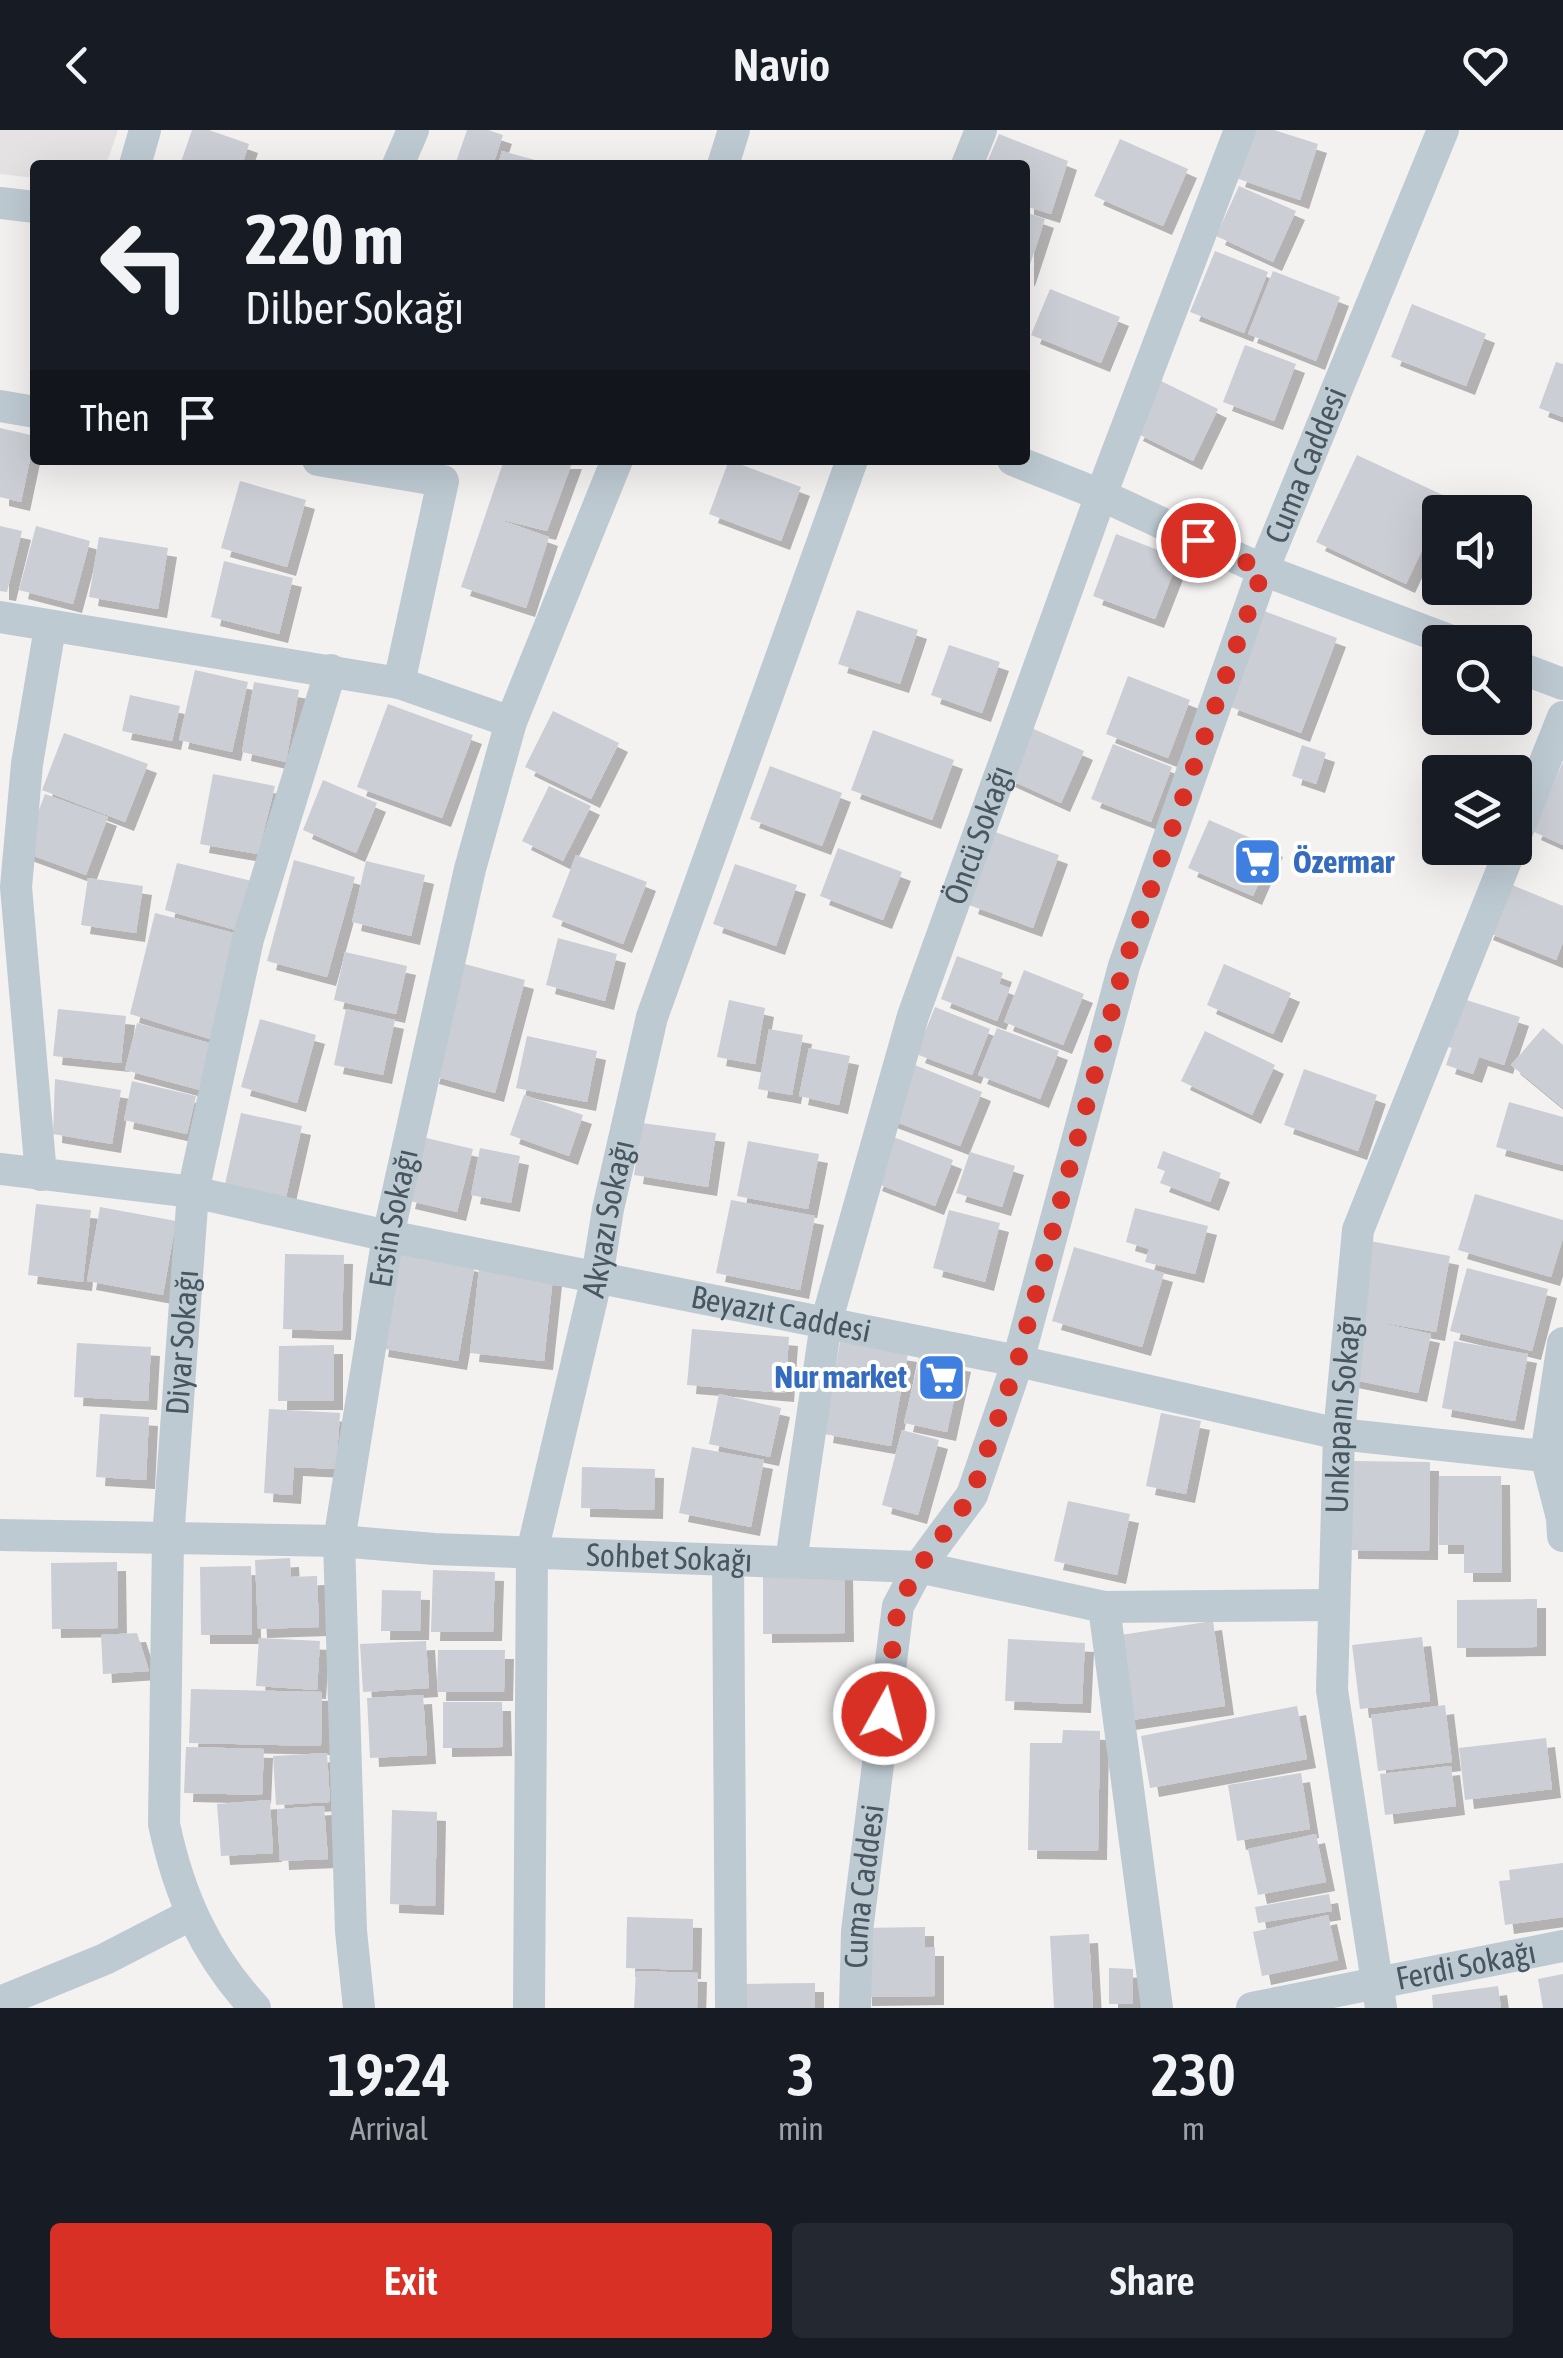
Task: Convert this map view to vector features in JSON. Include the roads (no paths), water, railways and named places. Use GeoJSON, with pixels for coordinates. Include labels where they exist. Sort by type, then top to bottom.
{"type":"FeatureCollection","features":[{"type":"Feature","properties":{"kind":"street"},"geometry":{"type":"LineString","coordinates":[[136,160],[145,130]]}},
{"type":"Feature","properties":{"kind":"street"},"geometry":{"type":"LineString","coordinates":[[400,160],[413,130]]}},
{"type":"Feature","properties":{"kind":"street"},"geometry":{"type":"LineString","coordinates":[[725,160],[734,130]]}},
{"type":"Feature","properties":{"kind":"street"},"geometry":{"type":"LineString","coordinates":[[968,160],[980,130]]}},
{"type":"Feature","properties":{"kind":"street","name":"Öncü Sokağı"},"geometry":{"type":"LineString","coordinates":[[791,1561],[826,1323],[913,1016],[1102,495],[1240,130]]}},
{"type":"Feature","properties":{"kind":"street","name":"Cuma Caddesi"},"geometry":{"type":"LineString","coordinates":[[854,2008],[857,1931],[898,1606],[919,1567],[972,1495],[1018,1360],[1124,966],[1263,570],[1444,130]]}},
{"type":"Feature","properties":{"kind":"street"},"geometry":{"type":"LineString","coordinates":[[0,203],[30,207]]}},
{"type":"Feature","properties":{"kind":"street"},"geometry":{"type":"LineString","coordinates":[[0,406],[30,411]]}},
{"type":"Feature","properties":{"kind":"street"},"geometry":{"type":"LineString","coordinates":[[348,465],[443,481],[399,682]]}},
{"type":"Feature","properties":{"kind":"street","name":"Ersin Sokağı"},"geometry":{"type":"LineString","coordinates":[[359,2008],[351,1932],[340,1542],[388,1236],[470,868],[511,722],[615,465]]}},
{"type":"Feature","properties":{"kind":"street","name":"Akyazı Sokağı"},"geometry":{"type":"LineString","coordinates":[[529,2008],[532,1552],[597,1277],[608,1209],[652,1017],[850,465]]}},
{"type":"Feature","properties":{"kind":"street"},"geometry":{"type":"LineString","coordinates":[[1026,465],[1102,495],[1263,570],[1422,630]]}},
{"type":"Feature","properties":{"kind":"street"},"geometry":{"type":"LineString","coordinates":[[0,618],[399,682],[511,722]]}},
{"type":"Feature","properties":{"kind":"street"},"geometry":{"type":"LineString","coordinates":[[40,1175],[16,887],[27,764],[50,628]]}},
{"type":"Feature","properties":{"kind":"street","name":"Diyar Sokağı"},"geometry":{"type":"LineString","coordinates":[[254,2008],[229,1980],[190,1914],[173,1867],[164,1824],[168,1540],[192,1192],[248,939],[331,670]]}},
{"type":"Feature","properties":{"kind":"street"},"geometry":{"type":"LineString","coordinates":[[1532,672],[1563,684]]}},
{"type":"Feature","properties":{"kind":"street"},"geometry":{"type":"LineString","coordinates":[[1532,794],[1563,717]]}},
{"type":"Feature","properties":{"kind":"street","name":"Unkapanı Sokağı"},"geometry":{"type":"LineString","coordinates":[[1379,1995],[1332,1690],[1339,1434],[1358,1230],[1504,865]]}},
{"type":"Feature","properties":{"kind":"street","name":"Beyazıt Caddesi"},"geometry":{"type":"LineString","coordinates":[[0,1168],[192,1192],[388,1236],[1018,1360],[1339,1434],[1554,1457]]}},
{"type":"Feature","properties":{"kind":"street"},"geometry":{"type":"LineString","coordinates":[[1563,1342],[1554,1457],[1563,1536]]}},
{"type":"Feature","properties":{"kind":"street","name":"Sohbet Sokağı"},"geometry":{"type":"LineString","coordinates":[[0,1535],[340,1542],[919,1567],[1104,1608],[1334,1605]]}},
{"type":"Feature","properties":{"kind":"street"},"geometry":{"type":"LineString","coordinates":[[728,1560],[731,2008]]}},
{"type":"Feature","properties":{"kind":"street"},"geometry":{"type":"LineString","coordinates":[[1104,1608],[1157,2008]]}},
{"type":"Feature","properties":{"kind":"street"},"geometry":{"type":"LineString","coordinates":[[0,2002],[105,1959],[190,1914]]}},
{"type":"Feature","properties":{"kind":"street","name":"Ferdi Sokağı"},"geometry":{"type":"LineString","coordinates":[[1252,2008],[1379,1995],[1563,1946]]}},
{"type":"Feature","properties":{"kind":"place","name":"Özermar"},"geometry":{"type":"Point","coordinates":[1258,862]}},
{"type":"Feature","properties":{"kind":"place","name":"Nur market"},"geometry":{"type":"Point","coordinates":[942,1377]}}]}
